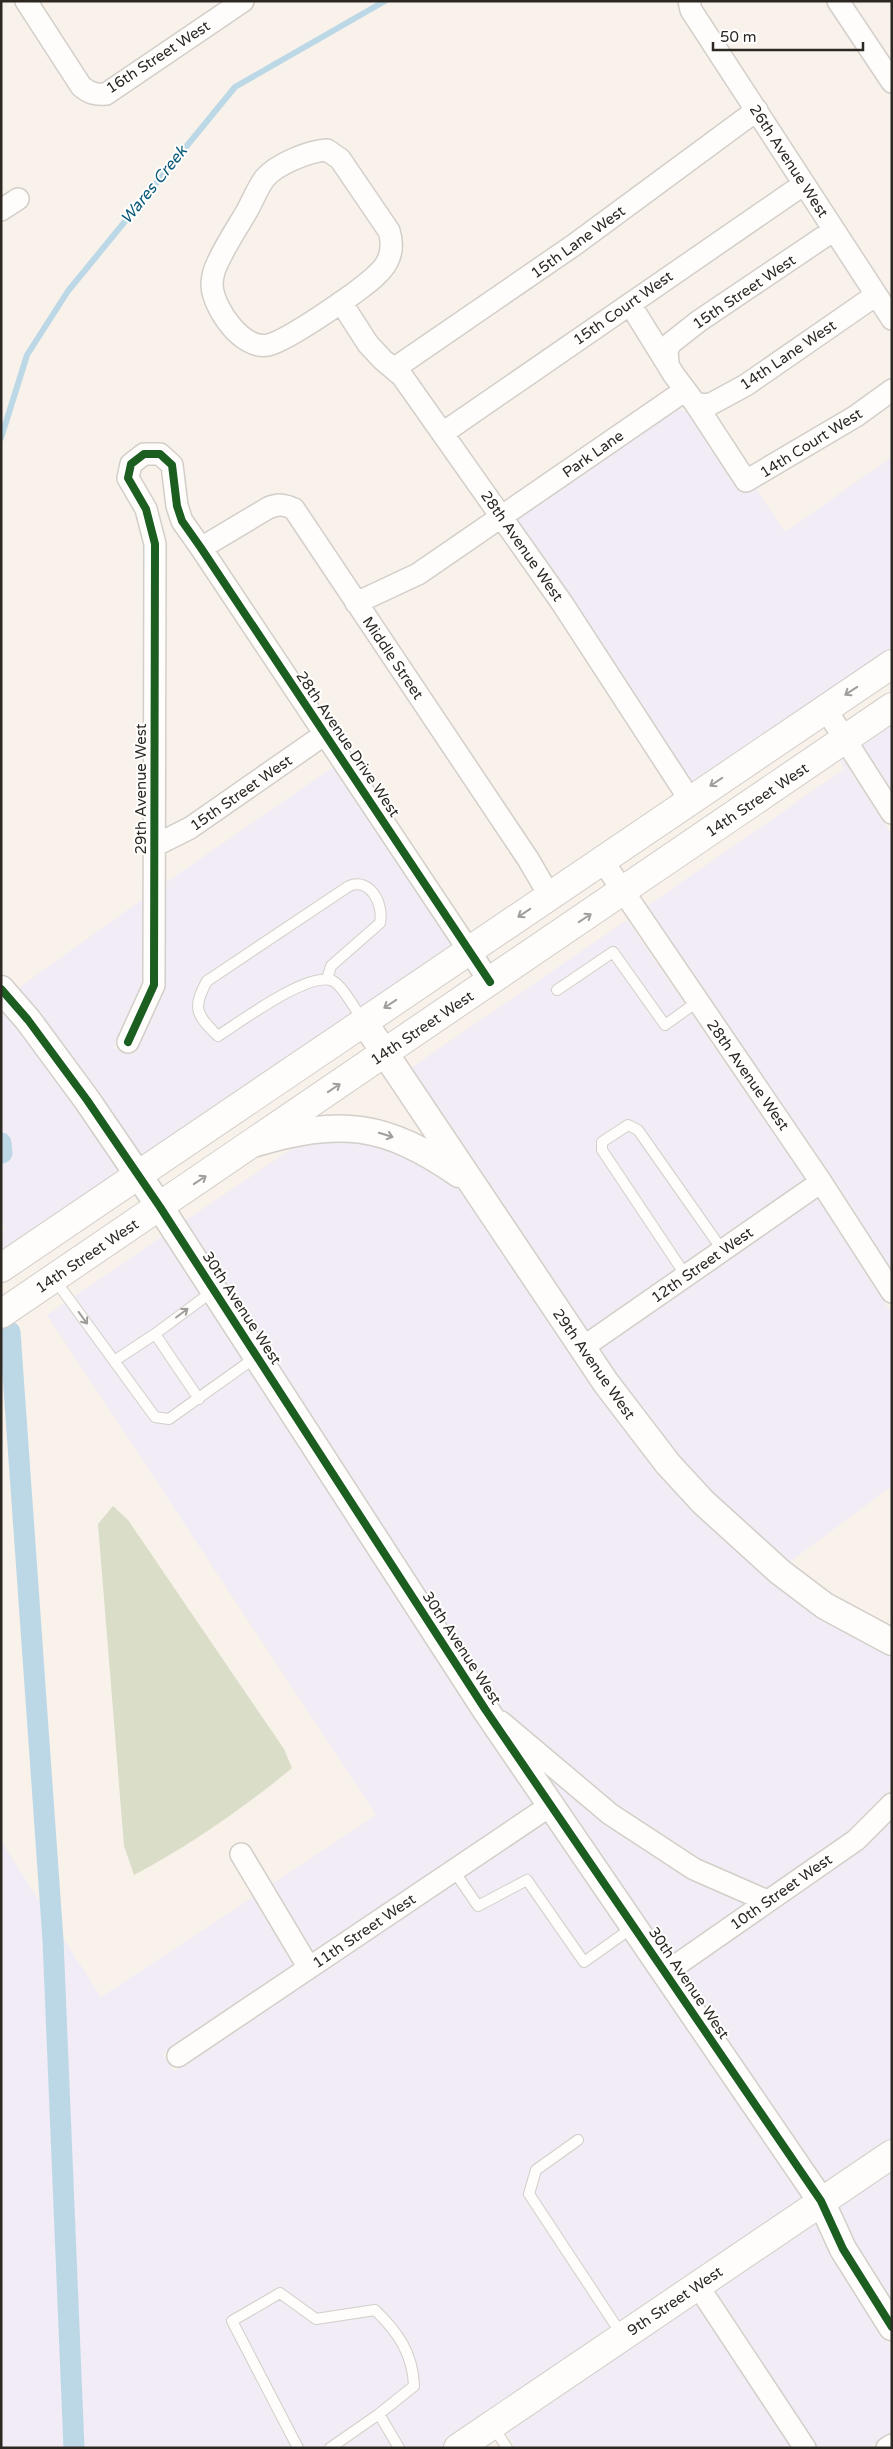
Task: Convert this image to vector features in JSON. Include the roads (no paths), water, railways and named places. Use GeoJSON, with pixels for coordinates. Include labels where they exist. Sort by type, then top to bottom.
{"type":"FeatureCollection","features":[{"type":"Feature","properties":{"kind":"main road"},"geometry":{"type":"LineString","coordinates":[[1,1268],[892,664]]}},
{"type":"Feature","properties":{"kind":"main road","name":"14th Street West"},"geometry":{"type":"LineString","coordinates":[[1,1314],[622,893],[892,707]]}},
{"type":"Feature","properties":{"kind":"main road","name":"9th Street West"},"geometry":{"type":"LineString","coordinates":[[458,2448],[892,2154]]}},
{"type":"Feature","properties":{"kind":"street","name":"16th Street West"},"geometry":{"type":"LineString","coordinates":[[33,4],[81,86],[88,93],[98,95],[106,94],[242,1]]}},
{"type":"Feature","properties":{"kind":"street","name":"26th Avenue West"},"geometry":{"type":"LineString","coordinates":[[689,1],[691,10],[892,319]]}},
{"type":"Feature","properties":{"kind":"street"},"geometry":{"type":"LineString","coordinates":[[838,1],[892,82]]}},
{"type":"Feature","properties":{"kind":"street","name":"15th Lane West"},"geometry":{"type":"LineString","coordinates":[[396,368],[574,246],[757,110]]}},
{"type":"Feature","properties":{"kind":"street"},"geometry":{"type":"LineString","coordinates":[[315,151],[333,152],[340,159],[384,224],[391,239],[391,252],[386,267],[379,275],[341,302],[280,339],[268,345],[257,345],[250,342],[230,325],[212,287],[217,264],[266,177],[288,163],[315,151]]}},
{"type":"Feature","properties":{"kind":"street","name":"15th Court West"},"geometry":{"type":"LineString","coordinates":[[443,433],[804,184]]}},
{"type":"Feature","properties":{"kind":"street","name":"15th Street West"},"geometry":{"type":"LineString","coordinates":[[668,363],[667,350],[678,338],[699,321],[834,230]]}},
{"type":"Feature","properties":{"kind":"street","name":"14th Lane West"},"geometry":{"type":"LineString","coordinates":[[690,397],[704,405],[711,404],[746,385],[876,295]]}},
{"type":"Feature","properties":{"kind":"street","name":"28th Avenue West"},"geometry":{"type":"LineString","coordinates":[[341,302],[368,344],[383,360],[396,368],[443,433],[562,603],[690,800]]}},
{"type":"Feature","properties":{"kind":"street"},"geometry":{"type":"LineString","coordinates":[[630,304],[690,397]]}},
{"type":"Feature","properties":{"kind":"street","name":"14th Court West"},"geometry":{"type":"LineString","coordinates":[[690,397],[746,481],[856,416],[892,390]]}},
{"type":"Feature","properties":{"kind":"street","name":"Park Lane"},"geometry":{"type":"LineString","coordinates":[[356,603],[418,574],[501,518],[690,397]]}},
{"type":"Feature","properties":{"kind":"street"},"geometry":{"type":"LineString","coordinates":[[144,454],[160,454],[172,465],[177,506],[182,521],[154,531],[146,509],[128,478],[132,464],[144,454]]}},
{"type":"Feature","properties":{"kind":"street","name":"Middle Street"},"geometry":{"type":"LineString","coordinates":[[201,548],[277,504],[285,505],[294,510],[528,859],[549,895]]}},
{"type":"Feature","properties":{"kind":"street","name":"28th Avenue Drive West"},"geometry":{"type":"LineString","coordinates":[[182,521],[490,982]]}},
{"type":"Feature","properties":{"kind":"street","name":"29th Avenue West"},"geometry":{"type":"LineString","coordinates":[[128,1042],[154,985],[154,531]]}},
{"type":"Feature","properties":{"kind":"street"},"geometry":{"type":"LineString","coordinates":[[826,708],[892,813]]}},
{"type":"Feature","properties":{"kind":"street","name":"15th Street West"},"geometry":{"type":"LineString","coordinates":[[154,846],[190,828],[325,734]]}},
{"type":"Feature","properties":{"kind":"street","name":"28th Avenue West"},"geometry":{"type":"LineString","coordinates":[[602,860],[622,893],[821,1182],[892,1292]]}},
{"type":"Feature","properties":{"kind":"street","name":"30th Avenue West"},"geometry":{"type":"LineString","coordinates":[[1,989],[28,1020],[160,1207],[485,1709],[821,2201],[843,2249],[892,2327]]}},
{"type":"Feature","properties":{"kind":"street","name":"29th Avenue West"},"geometry":{"type":"LineString","coordinates":[[364,1022],[582,1348],[626,1410],[668,1464],[739,1537],[824,1606],[892,1642]]}},
{"type":"Feature","properties":{"kind":"street"},"geometry":{"type":"LineString","coordinates":[[253,1144],[315,1128],[371,1130],[396,1138],[428,1153],[471,1183]]}},
{"type":"Feature","properties":{"kind":"street","name":"12th Street West"},"geometry":{"type":"LineString","coordinates":[[582,1348],[821,1182]]}},
{"type":"Feature","properties":{"kind":"street","name":"30th Avenue West"},"geometry":{"type":"LineString","coordinates":[[485,1709],[610,1814],[694,1869],[767,1901]]}},
{"type":"Feature","properties":{"kind":"street","name":"10th Street West"},"geometry":{"type":"LineString","coordinates":[[665,1974],[856,1840],[892,1804]]}},
{"type":"Feature","properties":{"kind":"street","name":"11th Street West"},"geometry":{"type":"LineString","coordinates":[[178,2056],[551,1805]]}},
{"type":"Feature","properties":{"kind":"street"},"geometry":{"type":"LineString","coordinates":[[241,1854],[309,1968]]}},
{"type":"Feature","properties":{"kind":"street"},"geometry":{"type":"LineString","coordinates":[[698,2286],[805,2448]]}},
{"type":"Feature","properties":{"kind":"street"},"geometry":{"type":"LineString","coordinates":[[887,2448],[892,2445]]}},
{"type":"Feature","properties":{"kind":"lane"},"geometry":{"type":"LineString","coordinates":[[327,979],[331,966],[380,923],[382,915],[380,905],[373,892],[363,884],[357,883],[349,886],[207,980],[199,995],[196,1007],[202,1021],[218,1036],[301,984],[327,979],[336,982],[364,1022]]}},
{"type":"Feature","properties":{"kind":"lane"},"geometry":{"type":"LineString","coordinates":[[557,990],[613,952],[665,1025],[697,1002]]}},
{"type":"Feature","properties":{"kind":"lane"},"geometry":{"type":"LineString","coordinates":[[686,1276],[602,1150],[602,1142],[609,1136],[628,1125],[638,1130],[722,1251]]}},
{"type":"Feature","properties":{"kind":"lane"},"geometry":{"type":"LineString","coordinates":[[54,1279],[155,1417],[169,1419],[257,1357]]}},
{"type":"Feature","properties":{"kind":"lane"},"geometry":{"type":"LineString","coordinates":[[114,1361],[155,1334],[214,1290]]}},
{"type":"Feature","properties":{"kind":"lane"},"geometry":{"type":"LineString","coordinates":[[155,1334],[199,1399]]}},
{"type":"Feature","properties":{"kind":"lane"},"geometry":{"type":"LineString","coordinates":[[454,1871],[478,1906],[527,1880],[584,1962],[633,1926]]}},
{"type":"Feature","properties":{"kind":"lane"},"geometry":{"type":"LineString","coordinates":[[578,2140],[536,2170],[529,2194],[623,2336]]}},
{"type":"Feature","properties":{"kind":"lane"},"geometry":{"type":"LineString","coordinates":[[298,2448],[232,2321],[280,2293],[316,2319],[375,2310],[393,2328],[413,2366],[414,2386],[379,2414],[330,2448]]}},
{"type":"Feature","properties":{"kind":"lane"},"geometry":{"type":"LineString","coordinates":[[379,2414],[399,2448]]}},
{"type":"Feature","properties":{"kind":"lane"},"geometry":{"type":"LineString","coordinates":[[492,2424],[507,2448]]}},
{"type":"Feature","properties":{"kind":"waterway","name":"Wares Creek"},"geometry":{"type":"LineString","coordinates":[[1,438],[27,355],[68,291],[235,87],[385,1]]}},
{"type":"Feature","properties":{"kind":"waterway"},"geometry":{"type":"LineString","coordinates":[[1,1143],[2,1153]]}},
{"type":"Feature","properties":{"kind":"waterway"},"geometry":{"type":"LineString","coordinates":[[10,1332],[53,1940],[74,2448]]}}]}
